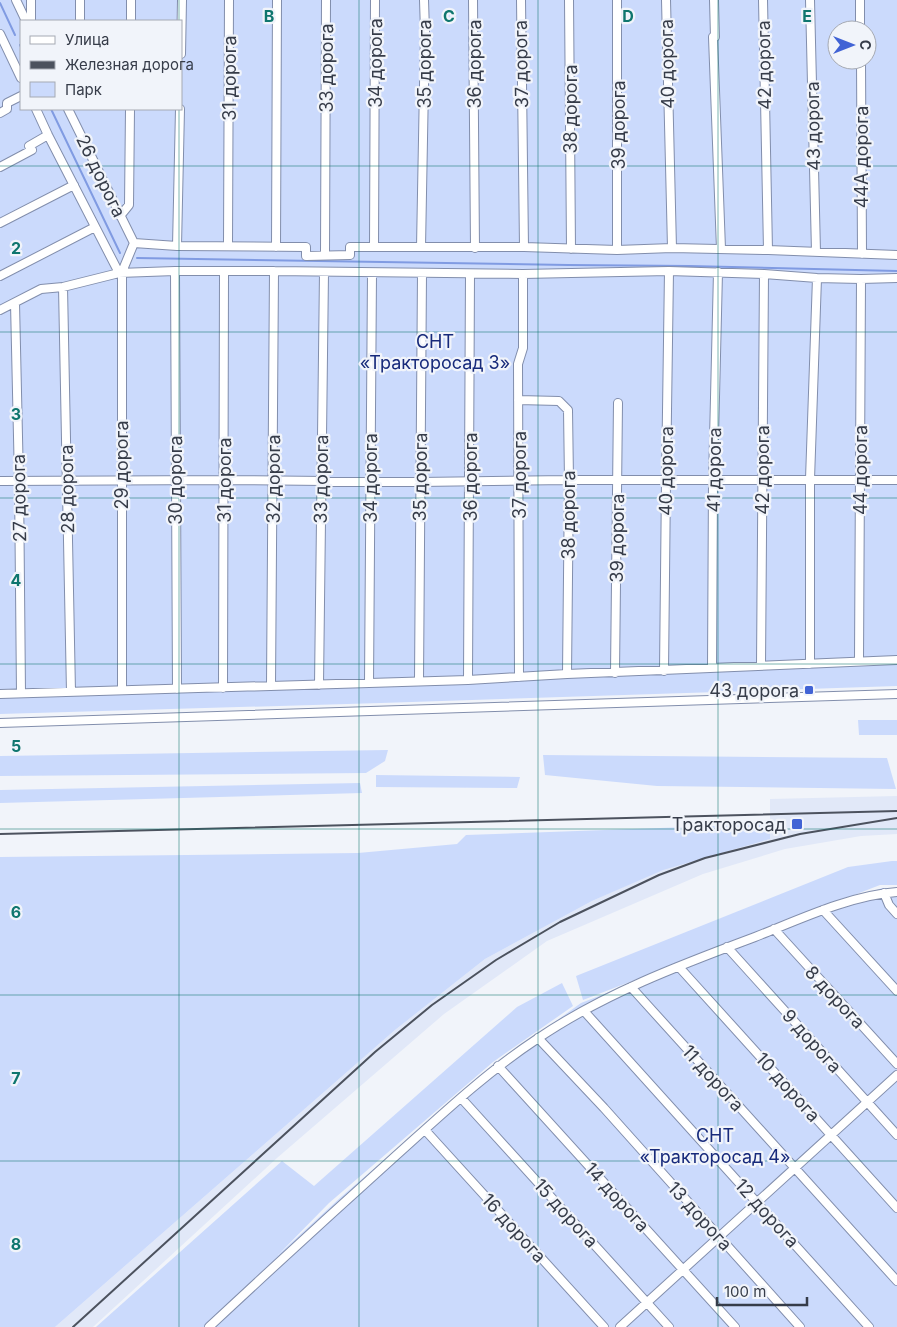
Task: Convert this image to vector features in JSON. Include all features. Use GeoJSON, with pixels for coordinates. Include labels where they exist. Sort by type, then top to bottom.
{"type":"FeatureCollection","features":[{"type":"Feature","properties":{"kind":"street"},"geometry":{"type":"LineString","coordinates":[[16,0],[26,20]]}},
{"type":"Feature","properties":{"kind":"street"},"geometry":{"type":"LineString","coordinates":[[31,0],[32,20]]}},
{"type":"Feature","properties":{"kind":"street"},"geometry":{"type":"LineString","coordinates":[[80,0],[80,20]]}},
{"type":"Feature","properties":{"kind":"street"},"geometry":{"type":"LineString","coordinates":[[131,0],[131,20]]}},
{"type":"Feature","properties":{"kind":"street"},"geometry":{"type":"LineString","coordinates":[[182,0],[182,20]]}},
{"type":"Feature","properties":{"kind":"street","name":"31 дорога"},"geometry":{"type":"LineString","coordinates":[[228,245],[229,0]]}},
{"type":"Feature","properties":{"kind":"street"},"geometry":{"type":"LineString","coordinates":[[276,247],[277,0]]}},
{"type":"Feature","properties":{"kind":"street","name":"33 дорога"},"geometry":{"type":"LineString","coordinates":[[325,255],[326,0]]}},
{"type":"Feature","properties":{"kind":"street","name":"34 дорога"},"geometry":{"type":"LineString","coordinates":[[374,247],[375,0]]}},
{"type":"Feature","properties":{"kind":"street","name":"35 дорога"},"geometry":{"type":"LineString","coordinates":[[421,247],[424,0]]}},
{"type":"Feature","properties":{"kind":"street","name":"36 дорога"},"geometry":{"type":"LineString","coordinates":[[473,0],[474,248]]}},
{"type":"Feature","properties":{"kind":"street","name":"37 дорога"},"geometry":{"type":"LineString","coordinates":[[520,0],[524,247]]}},
{"type":"Feature","properties":{"kind":"street","name":"38 дорога"},"geometry":{"type":"LineString","coordinates":[[569,0],[571,248]]}},
{"type":"Feature","properties":{"kind":"street","name":"39 дорога"},"geometry":{"type":"LineString","coordinates":[[617,0],[617,250]]}},
{"type":"Feature","properties":{"kind":"street","name":"40 дорога"},"geometry":{"type":"LineString","coordinates":[[666,0],[672,248]]}},
{"type":"Feature","properties":{"kind":"street"},"geometry":{"type":"LineString","coordinates":[[714,0],[721,249]]}},
{"type":"Feature","properties":{"kind":"street","name":"42 дорога"},"geometry":{"type":"LineString","coordinates":[[763,0],[768,250]]}},
{"type":"Feature","properties":{"kind":"street","name":"43 дорога"},"geometry":{"type":"LineString","coordinates":[[810,0],[816,252]]}},
{"type":"Feature","properties":{"kind":"street"},"geometry":{"type":"LineString","coordinates":[[860,0],[860,20]]}},
{"type":"Feature","properties":{"kind":"street"},"geometry":{"type":"LineString","coordinates":[[0,34],[3,49],[20,76]]}},
{"type":"Feature","properties":{"kind":"street","name":"44А дорога"},"geometry":{"type":"LineString","coordinates":[[861,70],[862,254]]}},
{"type":"Feature","properties":{"kind":"street"},"geometry":{"type":"LineString","coordinates":[[0,113],[7,110],[7,103],[20,96]]}},
{"type":"Feature","properties":{"kind":"street"},"geometry":{"type":"LineString","coordinates":[[36,110],[120,272]]}},
{"type":"Feature","properties":{"kind":"street","name":"26 дорога"},"geometry":{"type":"LineString","coordinates":[[68,110],[134,243]]}},
{"type":"Feature","properties":{"kind":"street"},"geometry":{"type":"LineString","coordinates":[[120,216],[129,205],[130,110]]}},
{"type":"Feature","properties":{"kind":"street"},"geometry":{"type":"LineString","coordinates":[[177,246],[180,110]]}},
{"type":"Feature","properties":{"kind":"street"},"geometry":{"type":"LineString","coordinates":[[0,167],[32,150],[29,146],[48,135]]}},
{"type":"Feature","properties":{"kind":"street"},"geometry":{"type":"LineString","coordinates":[[0,223],[74,185]]}},
{"type":"Feature","properties":{"kind":"street"},"geometry":{"type":"LineString","coordinates":[[0,276],[96,227]]}},
{"type":"Feature","properties":{"kind":"street"},"geometry":{"type":"LineString","coordinates":[[134,243],[177,246],[306,247],[306,256],[350,255],[350,247],[524,247],[617,250],[672,248],[897,255]]}},
{"type":"Feature","properties":{"kind":"street","name":"29 дорога"},"geometry":{"type":"LineString","coordinates":[[122,690],[120,272],[134,243]]}},
{"type":"Feature","properties":{"kind":"street","name":"30 дорога"},"geometry":{"type":"LineString","coordinates":[[175,271],[177,689]]}},
{"type":"Feature","properties":{"kind":"street"},"geometry":{"type":"LineString","coordinates":[[0,310],[41,290],[62,287],[120,272],[274,271],[524,274],[669,271],[817,278],[897,278]]}},
{"type":"Feature","properties":{"kind":"street","name":"32 дорога"},"geometry":{"type":"LineString","coordinates":[[271,686],[274,271]]}},
{"type":"Feature","properties":{"kind":"street","name":"40 дорога"},"geometry":{"type":"LineString","coordinates":[[664,671],[669,271]]}},
{"type":"Feature","properties":{"kind":"street","name":"31 дорога"},"geometry":{"type":"LineString","coordinates":[[223,688],[224,272]]}},
{"type":"Feature","properties":{"kind":"street","name":"33 дорога"},"geometry":{"type":"LineString","coordinates":[[320,685],[324,272]]}},
{"type":"Feature","properties":{"kind":"street","name":"34 дорога"},"geometry":{"type":"LineString","coordinates":[[369,683],[372,272]]}},
{"type":"Feature","properties":{"kind":"street","name":"41 дорога"},"geometry":{"type":"LineString","coordinates":[[712,668],[713,481],[718,272]]}},
{"type":"Feature","properties":{"kind":"street","name":"35 дорога"},"geometry":{"type":"LineString","coordinates":[[419,681],[422,273]]}},
{"type":"Feature","properties":{"kind":"street","name":"36 дорога"},"geometry":{"type":"LineString","coordinates":[[468,680],[470,274]]}},
{"type":"Feature","properties":{"kind":"street","name":"37 дорога"},"geometry":{"type":"LineString","coordinates":[[519,677],[518,364],[523,348],[524,274]]}},
{"type":"Feature","properties":{"kind":"street","name":"42 дорога"},"geometry":{"type":"LineString","coordinates":[[761,666],[764,274]]}},
{"type":"Feature","properties":{"kind":"street"},"geometry":{"type":"LineString","coordinates":[[810,664],[810,479],[817,278]]}},
{"type":"Feature","properties":{"kind":"street","name":"44 дорога"},"geometry":{"type":"LineString","coordinates":[[859,662],[862,279]]}},
{"type":"Feature","properties":{"kind":"street","name":"28 дорога"},"geometry":{"type":"LineString","coordinates":[[62,287],[71,692]]}},
{"type":"Feature","properties":{"kind":"street","name":"27 дорога"},"geometry":{"type":"LineString","coordinates":[[15,303],[21,693]]}},
{"type":"Feature","properties":{"kind":"street","name":"38 дорога"},"geometry":{"type":"LineString","coordinates":[[518,400],[559,401],[568,410],[567,674]]}},
{"type":"Feature","properties":{"kind":"street","name":"39 дорога"},"geometry":{"type":"LineString","coordinates":[[615,673],[618,403]]}},
{"type":"Feature","properties":{"kind":"street"},"geometry":{"type":"LineString","coordinates":[[0,481],[519,482],[569,480],[897,480]]}},
{"type":"Feature","properties":{"kind":"street"},"geometry":{"type":"LineString","coordinates":[[0,694],[468,680],[897,660]]}},
{"type":"Feature","properties":{"kind":"street"},"geometry":{"type":"LineString","coordinates":[[0,723],[897,694]]}},
{"type":"Feature","properties":{"kind":"street"},"geometry":{"type":"LineString","coordinates":[[209,1327],[425,1130],[498,1066],[538,1038],[630,987],[727,947],[823,910],[867,897],[897,892]]}},
{"type":"Feature","properties":{"kind":"street"},"geometry":{"type":"LineString","coordinates":[[884,893],[889,905],[897,914]]}},
{"type":"Feature","properties":{"kind":"street"},"geometry":{"type":"LineString","coordinates":[[823,910],[897,991]]}},
{"type":"Feature","properties":{"kind":"street","name":"8 дорога"},"geometry":{"type":"LineString","coordinates":[[774,930],[897,1064]]}},
{"type":"Feature","properties":{"kind":"street","name":"9 дорога"},"geometry":{"type":"LineString","coordinates":[[727,947],[897,1135]]}},
{"type":"Feature","properties":{"kind":"street","name":"10 дорога"},"geometry":{"type":"LineString","coordinates":[[679,967],[897,1208]]}},
{"type":"Feature","properties":{"kind":"street","name":"11 дорога"},"geometry":{"type":"LineString","coordinates":[[630,987],[897,1281]]}},
{"type":"Feature","properties":{"kind":"street","name":"12 дорога"},"geometry":{"type":"LineString","coordinates":[[584,1011],[868,1327]]}},
{"type":"Feature","properties":{"kind":"street","name":"13 дорога"},"geometry":{"type":"LineString","coordinates":[[538,1038],[604,1108],[800,1327]]}},
{"type":"Feature","properties":{"kind":"street","name":"14 дорога"},"geometry":{"type":"LineString","coordinates":[[498,1066],[735,1327]]}},
{"type":"Feature","properties":{"kind":"street"},"geometry":{"type":"LineString","coordinates":[[620,1327],[897,1074]]}},
{"type":"Feature","properties":{"kind":"street","name":"15 дорога"},"geometry":{"type":"LineString","coordinates":[[462,1098],[669,1327]]}},
{"type":"Feature","properties":{"kind":"street","name":"16 дорога"},"geometry":{"type":"LineString","coordinates":[[425,1130],[604,1327]]}},
{"type":"Feature","properties":{"kind":"shaded area"},"geometry":{"type":"Polygon","coordinates":[[[897,796],[897,834],[861,836],[785,849],[703,874],[547,941],[444,1014],[277,1158],[93,1327],[55,1327],[395,1030],[485,959],[592,901],[663,869],[770,839],[770,799],[897,796]]]}},
{"type":"Feature","properties":{"kind":"green space","name":"СНТ «Тракторосад 3»"},"geometry":{"type":"Polygon","coordinates":[[[0,0],[897,0],[897,686],[0,714],[0,0]]]}},
{"type":"Feature","properties":{"kind":"green space"},"geometry":{"type":"Polygon","coordinates":[[[858,720],[897,720],[897,735],[859,735],[858,720]]]}},
{"type":"Feature","properties":{"kind":"green space"},"geometry":{"type":"Polygon","coordinates":[[[388,750],[385,761],[366,773],[0,776],[0,756],[388,750]]]}},
{"type":"Feature","properties":{"kind":"green space"},"geometry":{"type":"Polygon","coordinates":[[[543,755],[887,758],[896,789],[657,786],[545,775],[543,755]]]}},
{"type":"Feature","properties":{"kind":"green space"},"geometry":{"type":"Polygon","coordinates":[[[376,775],[520,777],[517,788],[376,787],[376,775]]]}},
{"type":"Feature","properties":{"kind":"green space"},"geometry":{"type":"Polygon","coordinates":[[[360,783],[362,793],[0,803],[0,790],[360,783]]]}},
{"type":"Feature","properties":{"kind":"green space"},"geometry":{"type":"Polygon","coordinates":[[[770,824],[770,839],[663,870],[592,901],[485,959],[395,1030],[55,1327],[0,1327],[0,857],[358,853],[457,844],[466,835],[770,824]]]}},
{"type":"Feature","properties":{"kind":"green space"},"geometry":{"type":"Polygon","coordinates":[[[897,861],[897,885],[880,885],[583,1000],[576,976],[848,867],[897,861]]]}},
{"type":"Feature","properties":{"kind":"green space","name":"СНТ «Тракторосад 4»"},"geometry":{"type":"Polygon","coordinates":[[[882,888],[897,888],[897,1327],[96,1327],[282,1161],[314,1186],[517,1007],[562,983],[573,1006],[493,1062],[329,1203],[278,1255],[341,1197],[495,1065],[581,1003],[828,907],[882,888]]]}},
{"type":"Feature","properties":{"kind":"waterway"},"geometry":{"type":"LineString","coordinates":[[0,3],[15,35]]}},
{"type":"Feature","properties":{"kind":"waterway"},"geometry":{"type":"LineString","coordinates":[[51,110],[120,253]]}},
{"type":"Feature","properties":{"kind":"waterway"},"geometry":{"type":"LineString","coordinates":[[137,258],[897,271]]}},
{"type":"Feature","properties":{"kind":"railway"},"geometry":{"type":"LineString","coordinates":[[0,834],[897,811]]}},
{"type":"Feature","properties":{"kind":"railway"},"geometry":{"type":"LineString","coordinates":[[73,1327],[375,1052],[432,1005],[496,960],[560,922],[659,875],[705,858],[800,834],[897,818]]}},
{"type":"Feature","properties":{"kind":"place","name":"43 дорога"},"geometry":{"type":"Point","coordinates":[809,690]}},
{"type":"Feature","properties":{"kind":"place","name":"Тракторосад"},"geometry":{"type":"Point","coordinates":[797,824]}}]}
